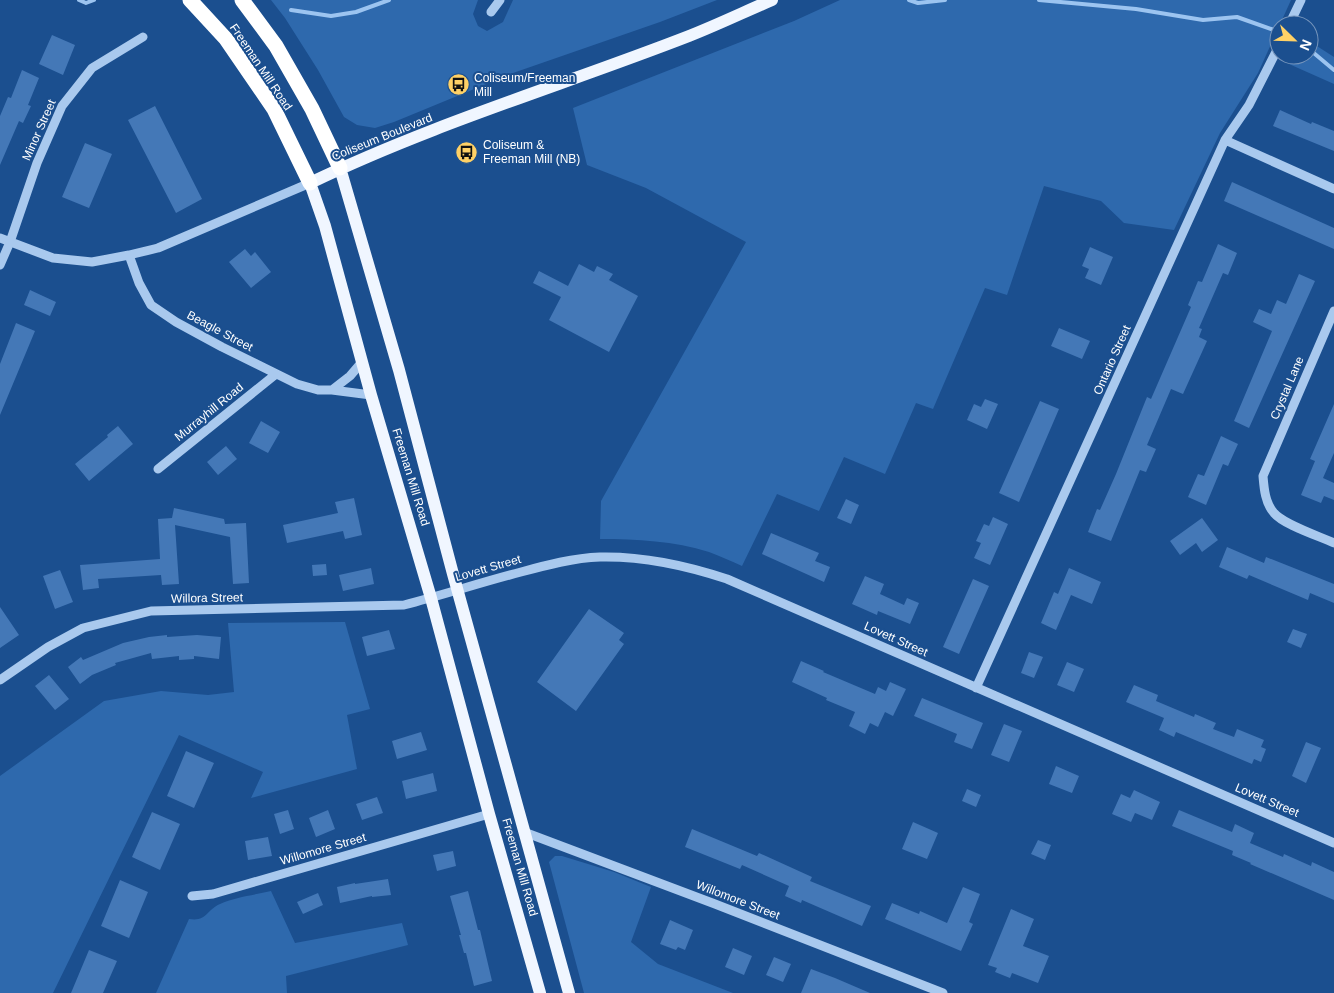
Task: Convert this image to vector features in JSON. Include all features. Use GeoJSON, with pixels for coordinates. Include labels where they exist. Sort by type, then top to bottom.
{"type":"FeatureCollection","features":[{"type":"Feature","properties":{"kind":"highway","name":"Freeman Mill Road"},"geometry":{"type":"LineString","coordinates":[[190,0],[226,39],[274,109],[310,183]]}},
{"type":"Feature","properties":{"kind":"highway","name":"Freeman Mill Road"},"geometry":{"type":"LineString","coordinates":[[242,0],[276,46],[312,109],[340,168]]}},
{"type":"Feature","properties":{"kind":"main road","name":"Coliseum Boulevard"},"geometry":{"type":"LineString","coordinates":[[310,183],[340,168],[527,94],[689,36],[772,0]]}},
{"type":"Feature","properties":{"kind":"main road","name":"Freeman Mill Road"},"geometry":{"type":"LineString","coordinates":[[340,168],[399,370],[457,590],[569,993]]}},
{"type":"Feature","properties":{"kind":"main road","name":"Freeman Mill Road"},"geometry":{"type":"LineString","coordinates":[[310,183],[325,226],[371,395],[431,598],[489,814],[540,993]]}},
{"type":"Feature","properties":{"kind":"street"},"geometry":{"type":"LineString","coordinates":[[491,12],[500,0]]}},
{"type":"Feature","properties":{"kind":"street"},"geometry":{"type":"LineString","coordinates":[[1294,15],[1301,0]]}},
{"type":"Feature","properties":{"kind":"street","name":"Minor Street"},"geometry":{"type":"LineString","coordinates":[[0,265],[10,242],[37,163],[62,106],[92,68],[143,38]]}},
{"type":"Feature","properties":{"kind":"street","name":"Ontario Street"},"geometry":{"type":"LineString","coordinates":[[976,688],[1225,140],[1249,105],[1269,65]]}},
{"type":"Feature","properties":{"kind":"street"},"geometry":{"type":"LineString","coordinates":[[1225,140],[1334,189]]}},
{"type":"Feature","properties":{"kind":"street","name":"Coliseum Boulevard"},"geometry":{"type":"LineString","coordinates":[[0,238],[53,258],[90,262],[158,248],[310,183]]}},
{"type":"Feature","properties":{"kind":"street","name":"Beagle Street"},"geometry":{"type":"LineString","coordinates":[[129,255],[139,283],[150,304],[176,322],[297,384],[318,390],[371,395]]}},
{"type":"Feature","properties":{"kind":"street","name":"Crystal Lane"},"geometry":{"type":"LineString","coordinates":[[1334,311],[1263,476],[1265,496],[1273,512],[1282,520],[1334,543]]}},
{"type":"Feature","properties":{"kind":"street"},"geometry":{"type":"LineString","coordinates":[[332,390],[350,376],[362,362]]}},
{"type":"Feature","properties":{"kind":"street","name":"Murrayhill Road"},"geometry":{"type":"LineString","coordinates":[[158,469],[276,374]]}},
{"type":"Feature","properties":{"kind":"street","name":"Lovett Street"},"geometry":{"type":"LineString","coordinates":[[431,598],[545,565],[579,559],[623,558],[694,568],[736,583],[1334,843]]}},
{"type":"Feature","properties":{"kind":"street","name":"Willora Street"},"geometry":{"type":"LineString","coordinates":[[0,680],[48,646],[83,628],[151,611],[404,605],[431,598]]}},
{"type":"Feature","properties":{"kind":"street","name":"Willomore Street"},"geometry":{"type":"LineString","coordinates":[[192,896],[213,894],[489,814]]}},
{"type":"Feature","properties":{"kind":"street","name":"Willomore Street"},"geometry":{"type":"LineString","coordinates":[[524,832],[943,993]]}},
{"type":"Feature","properties":{"kind":"shaded area"},"geometry":{"type":"Polygon","coordinates":[[[271,0],[478,0],[473,14],[478,26],[487,31],[503,22],[513,0],[717,0],[660,22],[513,73],[375,128],[357,125],[344,117],[318,70],[285,18],[271,0]]]}},
{"type":"Feature","properties":{"kind":"shaded area"},"geometry":{"type":"Polygon","coordinates":[[[840,0],[1291,0],[1284,15],[1269,15],[1269,49],[1258,73],[1220,133],[1174,230],[1124,223],[1101,201],[1044,186],[1007,295],[985,288],[933,409],[916,403],[885,474],[844,457],[819,511],[777,494],[742,566],[709,552],[682,545],[642,540],[600,539],[601,501],[746,242],[646,188],[587,165],[573,108],[794,21],[840,0]]]}},
{"type":"Feature","properties":{"kind":"shaded area"},"geometry":{"type":"Polygon","coordinates":[[[1319,47],[1334,57],[1334,84],[1291,65],[1319,65],[1319,47]]]}},
{"type":"Feature","properties":{"kind":"shaded area"},"geometry":{"type":"Polygon","coordinates":[[[345,622],[370,709],[347,715],[357,769],[251,798],[263,772],[179,735],[53,993],[0,993],[0,776],[104,701],[161,691],[208,695],[234,692],[228,623],[345,622]]]}},
{"type":"Feature","properties":{"kind":"shaded area"},"geometry":{"type":"Polygon","coordinates":[[[555,856],[562,856],[614,872],[651,887],[631,942],[658,964],[733,993],[584,993],[549,862],[555,856]]]}},
{"type":"Feature","properties":{"kind":"shaded area"},"geometry":{"type":"Polygon","coordinates":[[[271,891],[295,943],[402,923],[408,945],[286,976],[287,993],[156,993],[189,919],[199,919],[215,906],[226,902],[271,891]]]}},
{"type":"Feature","properties":{"kind":"building"},"geometry":{"type":"Polygon","coordinates":[[[52,35],[75,45],[63,75],[39,64],[52,35]]]}},
{"type":"Feature","properties":{"kind":"building"},"geometry":{"type":"Polygon","coordinates":[[[22,70],[39,78],[28,105],[31,106],[23,123],[19,121],[0,165],[0,116],[8,97],[11,98],[22,70]]]}},
{"type":"Feature","properties":{"kind":"building"},"geometry":{"type":"Polygon","coordinates":[[[155,106],[202,199],[176,213],[128,120],[155,106]]]}},
{"type":"Feature","properties":{"kind":"building"},"geometry":{"type":"Polygon","coordinates":[[[1280,110],[1311,124],[1312,122],[1334,131],[1334,151],[1273,126],[1280,110]]]}},
{"type":"Feature","properties":{"kind":"building"},"geometry":{"type":"Polygon","coordinates":[[[85,143],[112,154],[89,208],[62,197],[85,143]]]}},
{"type":"Feature","properties":{"kind":"building"},"geometry":{"type":"Polygon","coordinates":[[[1232,182],[1334,228],[1334,249],[1224,201],[1232,182]]]}},
{"type":"Feature","properties":{"kind":"building"},"geometry":{"type":"Polygon","coordinates":[[[1218,244],[1237,253],[1228,275],[1223,273],[1199,328],[1202,329],[1199,337],[1207,341],[1183,394],[1171,389],[1147,445],[1156,449],[1146,472],[1140,470],[1111,541],[1088,532],[1097,509],[1100,510],[1116,474],[1147,397],[1151,399],[1191,307],[1188,305],[1198,281],[1202,282],[1218,244]]]}},
{"type":"Feature","properties":{"kind":"building"},"geometry":{"type":"Polygon","coordinates":[[[1090,247],[1113,257],[1101,285],[1085,278],[1089,269],[1082,266],[1090,247]]]}},
{"type":"Feature","properties":{"kind":"building"},"geometry":{"type":"Polygon","coordinates":[[[245,249],[251,256],[255,252],[271,272],[251,288],[229,262],[245,249]]]}},
{"type":"Feature","properties":{"kind":"building"},"geometry":{"type":"Polygon","coordinates":[[[579,264],[594,272],[597,266],[613,274],[609,280],[638,296],[609,352],[549,320],[561,297],[533,283],[539,271],[568,286],[579,264]]]}},
{"type":"Feature","properties":{"kind":"building"},"geometry":{"type":"Polygon","coordinates":[[[1299,274],[1315,281],[1249,428],[1234,421],[1272,331],[1253,322],[1259,309],[1271,314],[1277,300],[1286,304],[1299,274]]]}},
{"type":"Feature","properties":{"kind":"building"},"geometry":{"type":"Polygon","coordinates":[[[30,290],[56,302],[50,316],[24,305],[30,290]]]}},
{"type":"Feature","properties":{"kind":"building"},"geometry":{"type":"Polygon","coordinates":[[[16,323],[35,331],[0,415],[0,364],[16,323]]]}},
{"type":"Feature","properties":{"kind":"building"},"geometry":{"type":"Polygon","coordinates":[[[1059,328],[1090,341],[1082,359],[1051,346],[1059,328]]]}},
{"type":"Feature","properties":{"kind":"building"},"geometry":{"type":"Polygon","coordinates":[[[985,399],[998,404],[987,429],[967,420],[974,404],[981,407],[985,399]]]}},
{"type":"Feature","properties":{"kind":"building"},"geometry":{"type":"Polygon","coordinates":[[[1040,401],[1059,409],[1019,502],[999,493],[1040,401]]]}},
{"type":"Feature","properties":{"kind":"building"},"geometry":{"type":"Polygon","coordinates":[[[1334,404],[1334,453],[1323,478],[1334,483],[1334,500],[1324,496],[1321,503],[1301,495],[1315,461],[1310,459],[1334,404]]]}},
{"type":"Feature","properties":{"kind":"building"},"geometry":{"type":"Polygon","coordinates":[[[261,421],[280,432],[268,453],[249,443],[261,421]]]}},
{"type":"Feature","properties":{"kind":"building"},"geometry":{"type":"Polygon","coordinates":[[[118,426],[133,444],[89,481],[75,464],[108,437],[107,435],[118,426]]]}},
{"type":"Feature","properties":{"kind":"building"},"geometry":{"type":"Polygon","coordinates":[[[1221,436],[1238,444],[1228,466],[1223,464],[1206,505],[1188,497],[1198,474],[1204,476],[1221,436]]]}},
{"type":"Feature","properties":{"kind":"building"},"geometry":{"type":"Polygon","coordinates":[[[226,446],[237,459],[218,475],[207,462],[226,446]]]}},
{"type":"Feature","properties":{"kind":"building"},"geometry":{"type":"Polygon","coordinates":[[[354,498],[362,535],[345,539],[343,531],[287,543],[283,525],[338,513],[335,502],[354,498]]]}},
{"type":"Feature","properties":{"kind":"building"},"geometry":{"type":"Polygon","coordinates":[[[846,499],[859,505],[851,524],[837,518],[846,499]]]}},
{"type":"Feature","properties":{"kind":"building"},"geometry":{"type":"Polygon","coordinates":[[[174,508],[224,519],[225,524],[246,523],[249,583],[233,584],[230,537],[175,525],[179,584],[162,585],[161,575],[98,579],[99,588],[83,590],[80,565],[160,559],[158,519],[172,518],[174,508]]]}},
{"type":"Feature","properties":{"kind":"building"},"geometry":{"type":"Polygon","coordinates":[[[993,517],[1008,524],[990,565],[974,558],[981,543],[976,541],[984,524],[989,526],[993,517]]]}},
{"type":"Feature","properties":{"kind":"building"},"geometry":{"type":"Polygon","coordinates":[[[1202,518],[1218,540],[1202,552],[1196,543],[1180,555],[1170,541],[1202,518]]]}},
{"type":"Feature","properties":{"kind":"building"},"geometry":{"type":"Polygon","coordinates":[[[771,533],[819,553],[815,561],[830,567],[824,582],[762,554],[771,533]]]}},
{"type":"Feature","properties":{"kind":"building"},"geometry":{"type":"Polygon","coordinates":[[[1227,547],[1264,563],[1266,557],[1334,584],[1334,603],[1310,593],[1308,600],[1249,575],[1247,579],[1219,567],[1227,547]]]}},
{"type":"Feature","properties":{"kind":"building"},"geometry":{"type":"Polygon","coordinates":[[[326,564],[327,575],[313,576],[312,565],[326,564]]]}},
{"type":"Feature","properties":{"kind":"building"},"geometry":{"type":"Polygon","coordinates":[[[371,568],[374,584],[343,591],[339,575],[371,568]]]}},
{"type":"Feature","properties":{"kind":"building"},"geometry":{"type":"Polygon","coordinates":[[[1069,568],[1101,582],[1092,604],[1071,595],[1056,630],[1041,623],[1054,592],[1058,594],[1069,568]]]}},
{"type":"Feature","properties":{"kind":"building"},"geometry":{"type":"Polygon","coordinates":[[[60,570],[73,602],[55,609],[43,576],[60,570]]]}},
{"type":"Feature","properties":{"kind":"building"},"geometry":{"type":"Polygon","coordinates":[[[865,576],[884,584],[880,594],[904,605],[907,598],[919,603],[910,624],[878,611],[877,615],[852,604],[865,576]]]}},
{"type":"Feature","properties":{"kind":"building"},"geometry":{"type":"Polygon","coordinates":[[[973,579],[989,586],[959,654],[943,647],[973,579]]]}},
{"type":"Feature","properties":{"kind":"building"},"geometry":{"type":"Polygon","coordinates":[[[0,607],[19,635],[0,648],[0,607]]]}},
{"type":"Feature","properties":{"kind":"building"},"geometry":{"type":"Polygon","coordinates":[[[589,609],[624,633],[619,640],[624,644],[576,711],[537,682],[589,609]]]}},
{"type":"Feature","properties":{"kind":"building"},"geometry":{"type":"Polygon","coordinates":[[[1293,629],[1307,634],[1301,648],[1287,642],[1293,629]]]}},
{"type":"Feature","properties":{"kind":"building"},"geometry":{"type":"Polygon","coordinates":[[[389,630],[395,649],[367,656],[362,637],[389,630]]]}},
{"type":"Feature","properties":{"kind":"building"},"geometry":{"type":"Polygon","coordinates":[[[167,635],[167,637],[197,635],[221,637],[219,659],[194,656],[194,659],[179,660],[179,656],[152,659],[151,653],[115,663],[116,665],[92,675],[80,684],[68,667],[81,657],[83,660],[123,643],[167,635]]]}},
{"type":"Feature","properties":{"kind":"building"},"geometry":{"type":"Polygon","coordinates":[[[1029,652],[1043,657],[1034,678],[1021,673],[1029,652]]]}},
{"type":"Feature","properties":{"kind":"building"},"geometry":{"type":"Polygon","coordinates":[[[801,661],[875,694],[878,687],[886,691],[890,682],[906,689],[893,716],[885,712],[878,727],[870,723],[865,734],[849,726],[855,712],[826,700],[827,698],[792,682],[801,661]]]}},
{"type":"Feature","properties":{"kind":"building"},"geometry":{"type":"Polygon","coordinates":[[[1067,662],[1084,669],[1074,692],[1057,685],[1067,662]]]}},
{"type":"Feature","properties":{"kind":"building"},"geometry":{"type":"Polygon","coordinates":[[[49,675],[69,699],[55,710],[35,686],[49,675]]]}},
{"type":"Feature","properties":{"kind":"building"},"geometry":{"type":"Polygon","coordinates":[[[1134,685],[1158,695],[1156,701],[1194,717],[1195,714],[1216,723],[1213,729],[1234,737],[1237,729],[1264,740],[1261,747],[1266,749],[1261,762],[1254,759],[1252,764],[1176,732],[1174,737],[1159,730],[1164,718],[1126,702],[1134,685]]]}},
{"type":"Feature","properties":{"kind":"building"},"geometry":{"type":"Polygon","coordinates":[[[922,698],[983,723],[972,749],[954,742],[957,734],[914,716],[922,698]]]}},
{"type":"Feature","properties":{"kind":"building"},"geometry":{"type":"Polygon","coordinates":[[[1004,724],[1022,731],[1009,762],[991,755],[1004,724]]]}},
{"type":"Feature","properties":{"kind":"building"},"geometry":{"type":"Polygon","coordinates":[[[421,732],[427,750],[397,759],[392,741],[421,732]]]}},
{"type":"Feature","properties":{"kind":"building"},"geometry":{"type":"Polygon","coordinates":[[[1306,742],[1321,748],[1306,783],[1292,776],[1306,742]]]}},
{"type":"Feature","properties":{"kind":"building"},"geometry":{"type":"Polygon","coordinates":[[[186,751],[214,763],[194,808],[167,796],[186,751]]]}},
{"type":"Feature","properties":{"kind":"building"},"geometry":{"type":"Polygon","coordinates":[[[1056,766],[1079,776],[1072,793],[1049,784],[1056,766]]]}},
{"type":"Feature","properties":{"kind":"building"},"geometry":{"type":"Polygon","coordinates":[[[433,773],[437,791],[406,799],[402,781],[433,773]]]}},
{"type":"Feature","properties":{"kind":"building"},"geometry":{"type":"Polygon","coordinates":[[[967,789],[981,795],[976,807],[962,801],[967,789]]]}},
{"type":"Feature","properties":{"kind":"building"},"geometry":{"type":"Polygon","coordinates":[[[1134,790],[1160,802],[1152,820],[1135,813],[1131,822],[1112,814],[1121,794],[1130,798],[1134,790]]]}},
{"type":"Feature","properties":{"kind":"building"},"geometry":{"type":"Polygon","coordinates":[[[377,797],[383,813],[362,820],[356,804],[377,797]]]}},
{"type":"Feature","properties":{"kind":"building"},"geometry":{"type":"Polygon","coordinates":[[[288,810],[294,829],[280,834],[274,814],[288,810]]]}},
{"type":"Feature","properties":{"kind":"building"},"geometry":{"type":"Polygon","coordinates":[[[328,810],[335,829],[316,837],[309,818],[328,810]]]}},
{"type":"Feature","properties":{"kind":"building"},"geometry":{"type":"Polygon","coordinates":[[[1179,810],[1232,832],[1235,824],[1254,833],[1250,843],[1283,857],[1284,854],[1311,866],[1312,862],[1334,872],[1334,900],[1250,864],[1232,855],[1233,851],[1172,826],[1179,810]]]}},
{"type":"Feature","properties":{"kind":"building"},"geometry":{"type":"Polygon","coordinates":[[[152,812],[180,824],[160,870],[132,857],[152,812]]]}},
{"type":"Feature","properties":{"kind":"building"},"geometry":{"type":"Polygon","coordinates":[[[913,822],[938,833],[927,859],[902,849],[913,822]]]}},
{"type":"Feature","properties":{"kind":"building"},"geometry":{"type":"Polygon","coordinates":[[[692,829],[757,856],[759,853],[812,877],[810,881],[871,906],[862,926],[802,900],[801,903],[785,896],[789,886],[742,865],[740,869],[685,847],[692,829]]]}},
{"type":"Feature","properties":{"kind":"building"},"geometry":{"type":"Polygon","coordinates":[[[268,837],[272,856],[248,860],[245,841],[268,837]]]}},
{"type":"Feature","properties":{"kind":"building"},"geometry":{"type":"Polygon","coordinates":[[[1038,840],[1051,845],[1045,860],[1031,854],[1038,840]]]}},
{"type":"Feature","properties":{"kind":"building"},"geometry":{"type":"Polygon","coordinates":[[[453,851],[456,866],[437,871],[433,855],[453,851]]]}},
{"type":"Feature","properties":{"kind":"building"},"geometry":{"type":"Polygon","coordinates":[[[388,879],[391,895],[372,896],[340,903],[337,887],[388,879]]]}},
{"type":"Feature","properties":{"kind":"building"},"geometry":{"type":"Polygon","coordinates":[[[120,880],[148,892],[129,938],[101,926],[120,880]]]}},
{"type":"Feature","properties":{"kind":"building"},"geometry":{"type":"Polygon","coordinates":[[[963,887],[980,894],[969,922],[973,924],[961,951],[885,919],[892,903],[919,914],[920,911],[947,923],[963,887]]]}},
{"type":"Feature","properties":{"kind":"building"},"geometry":{"type":"Polygon","coordinates":[[[468,891],[478,930],[480,930],[492,981],[474,986],[450,896],[468,891]]]}},
{"type":"Feature","properties":{"kind":"building"},"geometry":{"type":"Polygon","coordinates":[[[318,893],[323,905],[303,914],[297,902],[318,893]]]}},
{"type":"Feature","properties":{"kind":"building"},"geometry":{"type":"Polygon","coordinates":[[[1011,909],[1034,919],[1023,946],[1049,956],[1038,983],[1012,973],[1010,978],[995,972],[997,968],[988,965],[1011,909]]]}},
{"type":"Feature","properties":{"kind":"building"},"geometry":{"type":"Polygon","coordinates":[[[670,920],[693,930],[685,950],[678,947],[676,950],[660,944],[670,920]]]}},
{"type":"Feature","properties":{"kind":"building"},"geometry":{"type":"Polygon","coordinates":[[[733,948],[752,956],[744,975],[725,967],[733,948]]]}},
{"type":"Feature","properties":{"kind":"building"},"geometry":{"type":"Polygon","coordinates":[[[89,950],[117,961],[103,993],[71,993],[89,950]]]}},
{"type":"Feature","properties":{"kind":"building"},"geometry":{"type":"Polygon","coordinates":[[[774,957],[791,964],[783,982],[766,975],[774,957]]]}},
{"type":"Feature","properties":{"kind":"building"},"geometry":{"type":"Polygon","coordinates":[[[811,969],[835,978],[870,993],[801,993],[811,969]]]}},
{"type":"Feature","properties":{"kind":"waterway"},"geometry":{"type":"LineString","coordinates":[[79,0],[86,3],[94,0]]}},
{"type":"Feature","properties":{"kind":"waterway"},"geometry":{"type":"LineString","coordinates":[[291,10],[331,16],[356,12],[389,0]]}},
{"type":"Feature","properties":{"kind":"waterway"},"geometry":{"type":"LineString","coordinates":[[909,0],[918,3],[945,0]]}},
{"type":"Feature","properties":{"kind":"waterway"},"geometry":{"type":"LineString","coordinates":[[1039,0],[1136,9],[1203,20],[1237,17],[1269,28]]}},
{"type":"Feature","properties":{"kind":"waterway"},"geometry":{"type":"LineString","coordinates":[[1319,57],[1334,70]]}},
{"type":"Feature","properties":{"kind":"place","name":"Coliseum/Freeman Mill"},"geometry":{"type":"Point","coordinates":[458,85]}},
{"type":"Feature","properties":{"kind":"place","name":"Coliseum & Freeman Mill (NB)"},"geometry":{"type":"Point","coordinates":[467,152]}}]}
